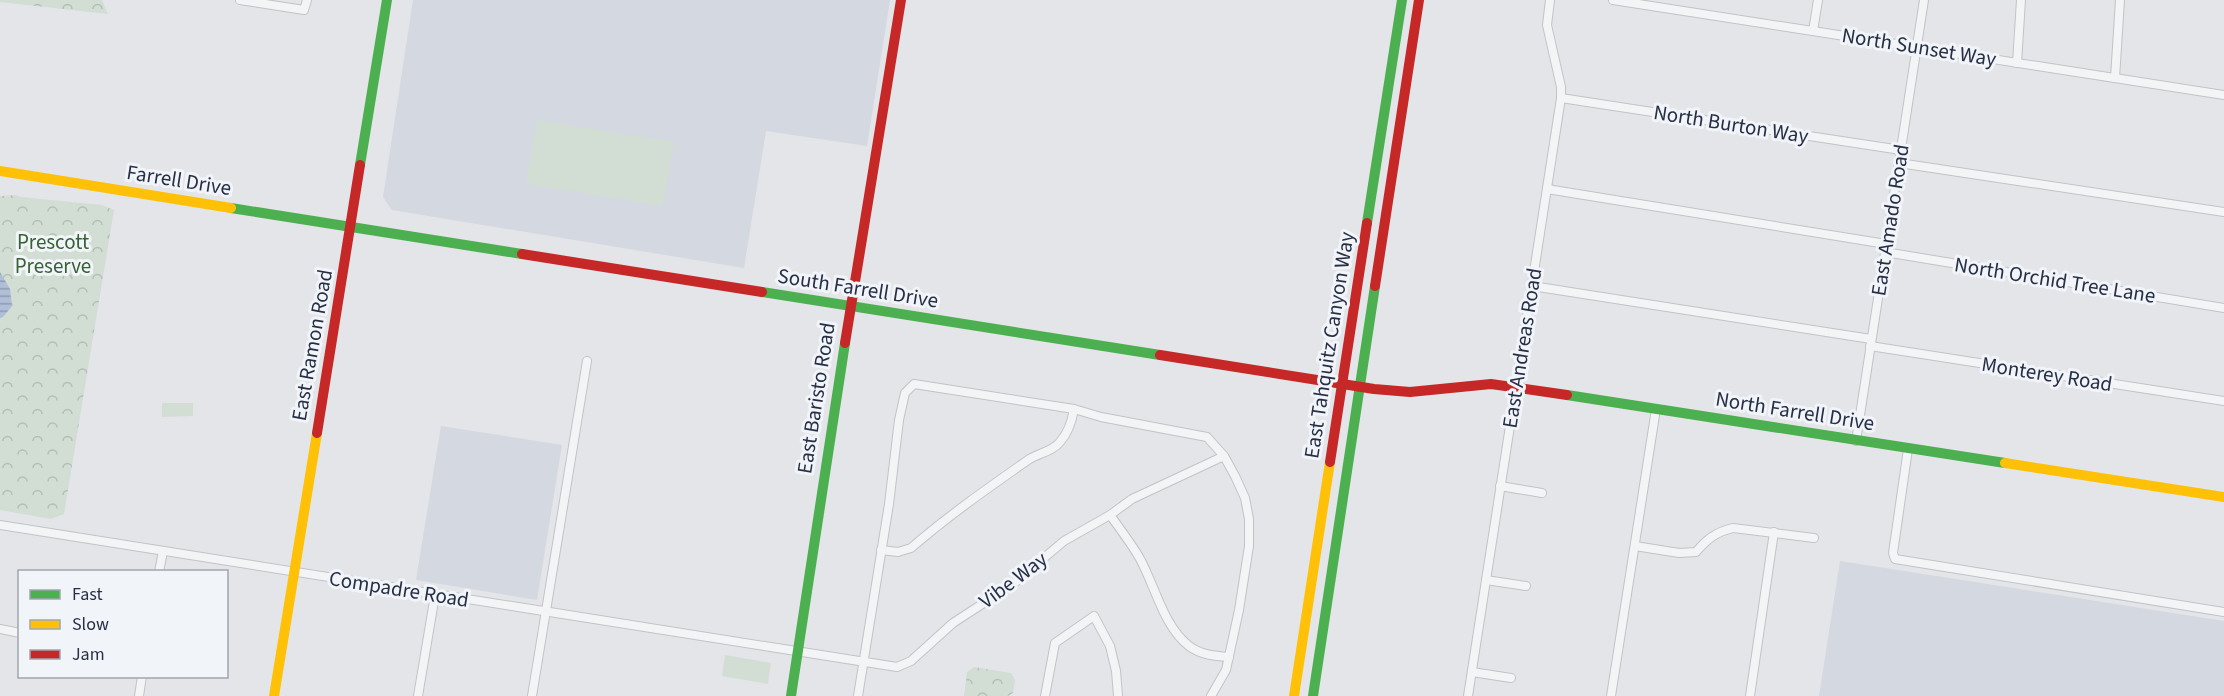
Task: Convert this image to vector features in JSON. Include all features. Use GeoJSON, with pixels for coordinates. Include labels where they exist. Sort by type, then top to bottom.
{"type":"FeatureCollection","features":[{"type":"Feature","properties":{"kind":"street"},"geometry":{"type":"LineString","coordinates":[[240,0],[304,10],[307,0]]}},
{"type":"Feature","properties":{"kind":"street","name":"East Ramon Road"},"geometry":{"type":"LineString","coordinates":[[274,696],[387,0]]}},
{"type":"Feature","properties":{"kind":"street","name":"East Baristo Road"},"geometry":{"type":"LineString","coordinates":[[791,696],[850,307],[901,0]]}},
{"type":"Feature","properties":{"kind":"street","name":"East Tahquitz Canyon Way"},"geometry":{"type":"LineString","coordinates":[[1294,696],[1402,0]]}},
{"type":"Feature","properties":{"kind":"street","name":"East Tahquitz Canyon Way"},"geometry":{"type":"LineString","coordinates":[[1313,696],[1419,0]]}},
{"type":"Feature","properties":{"kind":"street","name":"East Andreas Road"},"geometry":{"type":"LineString","coordinates":[[1468,696],[1561,98],[1561,87],[1547,25],[1550,0]]}},
{"type":"Feature","properties":{"kind":"street","name":"North Sunset Way"},"geometry":{"type":"LineString","coordinates":[[1613,0],[2224,94]]}},
{"type":"Feature","properties":{"kind":"street"},"geometry":{"type":"LineString","coordinates":[[1813,31],[1818,0]]}},
{"type":"Feature","properties":{"kind":"street","name":"East Amado Road"},"geometry":{"type":"LineString","coordinates":[[1856,441],[1924,0]]}},
{"type":"Feature","properties":{"kind":"street"},"geometry":{"type":"LineString","coordinates":[[2017,63],[2021,0]]}},
{"type":"Feature","properties":{"kind":"street"},"geometry":{"type":"LineString","coordinates":[[2115,78],[2120,0]]}},
{"type":"Feature","properties":{"kind":"street","name":"North Burton Way"},"geometry":{"type":"LineString","coordinates":[[1561,98],[1901,150]]}},
{"type":"Feature","properties":{"kind":"street"},"geometry":{"type":"LineString","coordinates":[[1899,163],[2224,212]]}},
{"type":"Feature","properties":{"kind":"street","name":"Farrell Drive"},"geometry":{"type":"LineString","coordinates":[[0,171],[351,227]]}},
{"type":"Feature","properties":{"kind":"street","name":"North Orchid Tree Lane"},"geometry":{"type":"LineString","coordinates":[[1548,189],[2224,308]]}},
{"type":"Feature","properties":{"kind":"street","name":"South Farrell Drive"},"geometry":{"type":"LineString","coordinates":[[351,227],[1360,387]]}},
{"type":"Feature","properties":{"kind":"street","name":"Monterey Road"},"geometry":{"type":"LineString","coordinates":[[1532,286],[2224,401]]}},
{"type":"Feature","properties":{"kind":"street"},"geometry":{"type":"LineString","coordinates":[[532,696],[587,361]]}},
{"type":"Feature","properties":{"kind":"street"},"geometry":{"type":"LineString","coordinates":[[858,696],[882,550],[902,404],[905,393],[914,384],[1074,409],[1101,417],[1207,437],[1224,456],[1245,498],[1249,519],[1245,579],[1229,657],[1226,670],[1211,696]]}},
{"type":"Feature","properties":{"kind":"street","name":"North Farrell Drive"},"geometry":{"type":"LineString","coordinates":[[1360,387],[1410,392],[1466,385],[1491,384],[1516,387],[2224,497]]}},
{"type":"Feature","properties":{"kind":"street"},"geometry":{"type":"LineString","coordinates":[[882,550],[898,552],[911,548],[986,489],[1032,458],[1046,453],[1059,444],[1071,423],[1074,409]]}},
{"type":"Feature","properties":{"kind":"street"},"geometry":{"type":"LineString","coordinates":[[1611,696],[1656,409]]}},
{"type":"Feature","properties":{"kind":"street"},"geometry":{"type":"LineString","coordinates":[[1908,449],[1894,559],[2224,612]]}},
{"type":"Feature","properties":{"kind":"street","name":"Vibe Way"},"geometry":{"type":"LineString","coordinates":[[798,652],[897,667],[911,661],[953,623],[1013,584],[1064,541],[1110,515],[1132,499],[1224,456]]}},
{"type":"Feature","properties":{"kind":"street"},"geometry":{"type":"LineString","coordinates":[[1500,486],[1542,493]]}},
{"type":"Feature","properties":{"kind":"street"},"geometry":{"type":"LineString","coordinates":[[1110,515],[1139,557],[1167,616],[1181,638],[1190,647],[1206,654],[1229,657]]}},
{"type":"Feature","properties":{"kind":"street","name":"Compadre Road"},"geometry":{"type":"LineString","coordinates":[[0,525],[798,652]]}},
{"type":"Feature","properties":{"kind":"street"},"geometry":{"type":"LineString","coordinates":[[1635,546],[1679,553],[1696,552],[1708,538],[1733,528],[1814,538]]}},
{"type":"Feature","properties":{"kind":"street"},"geometry":{"type":"LineString","coordinates":[[1750,696],[1774,532]]}},
{"type":"Feature","properties":{"kind":"street"},"geometry":{"type":"LineString","coordinates":[[159,570],[163,551]]}},
{"type":"Feature","properties":{"kind":"street"},"geometry":{"type":"LineString","coordinates":[[1486,580],[1526,586]]}},
{"type":"Feature","properties":{"kind":"street"},"geometry":{"type":"LineString","coordinates":[[418,696],[435,595]]}},
{"type":"Feature","properties":{"kind":"street"},"geometry":{"type":"LineString","coordinates":[[1045,696],[1055,643],[1094,616],[1110,646],[1116,671],[1118,696]]}},
{"type":"Feature","properties":{"kind":"street"},"geometry":{"type":"LineString","coordinates":[[0,629],[18,633]]}},
{"type":"Feature","properties":{"kind":"street"},"geometry":{"type":"LineString","coordinates":[[1472,672],[1511,678]]}},
{"type":"Feature","properties":{"kind":"street"},"geometry":{"type":"LineString","coordinates":[[139,696],[142,678]]}},
{"type":"Feature","properties":{"kind":"shaded area"},"geometry":{"type":"Polygon","coordinates":[[[413,0],[890,0],[867,146],[766,131],[744,268],[392,210],[383,197],[413,0]]]}},
{"type":"Feature","properties":{"kind":"shaded area"},"geometry":{"type":"Polygon","coordinates":[[[441,426],[562,445],[537,600],[416,580],[441,426]]]}},
{"type":"Feature","properties":{"kind":"shaded area"},"geometry":{"type":"Polygon","coordinates":[[[1840,561],[2224,621],[2224,696],[1819,696],[1840,561]]]}},
{"type":"Feature","properties":{"kind":"green space"},"geometry":{"type":"Polygon","coordinates":[[[0,0],[102,0],[108,14],[0,2],[0,0]]]}},
{"type":"Feature","properties":{"kind":"green space"},"geometry":{"type":"Polygon","coordinates":[[[537,120],[674,142],[663,206],[526,184],[537,120]]]}},
{"type":"Feature","properties":{"kind":"green space","name":"Prescott Preserve"},"geometry":{"type":"Polygon","coordinates":[[[16,195],[102,205],[114,210],[64,514],[51,519],[0,510],[0,196],[16,195]]]}},
{"type":"Feature","properties":{"kind":"green space"},"geometry":{"type":"Polygon","coordinates":[[[162,403],[193,403],[193,416],[162,417],[162,403]]]}},
{"type":"Feature","properties":{"kind":"green space"},"geometry":{"type":"Polygon","coordinates":[[[725,655],[771,663],[768,684],[722,676],[725,655]]]}},
{"type":"Feature","properties":{"kind":"green space"},"geometry":{"type":"Polygon","coordinates":[[[974,667],[1011,673],[1015,680],[1013,693],[1008,696],[964,696],[967,672],[974,667]]]}},
{"type":"Feature","properties":{"kind":"water"},"geometry":{"type":"Polygon","coordinates":[[[0,272],[10,289],[12,306],[0,318],[0,272]]]}},
{"type":"Feature","properties":{"kind":"traffic: fast"},"geometry":{"type":"LineString","coordinates":[[360,165],[387,0]]}},
{"type":"Feature","properties":{"kind":"traffic: fast"},"geometry":{"type":"LineString","coordinates":[[1367,223],[1402,0]]}},
{"type":"Feature","properties":{"kind":"traffic: fast"},"geometry":{"type":"LineString","coordinates":[[231,208],[522,254]]}},
{"type":"Feature","properties":{"kind":"traffic: fast"},"geometry":{"type":"LineString","coordinates":[[1313,696],[1375,286]]}},
{"type":"Feature","properties":{"kind":"traffic: fast"},"geometry":{"type":"LineString","coordinates":[[762,292],[1160,355]]}},
{"type":"Feature","properties":{"kind":"traffic: fast"},"geometry":{"type":"LineString","coordinates":[[791,696],[845,343]]}},
{"type":"Feature","properties":{"kind":"traffic: fast"},"geometry":{"type":"LineString","coordinates":[[1567,395],[2005,463]]}},
{"type":"Feature","properties":{"kind":"traffic: slow"},"geometry":{"type":"LineString","coordinates":[[0,171],[231,208]]}},
{"type":"Feature","properties":{"kind":"traffic: slow"},"geometry":{"type":"LineString","coordinates":[[274,696],[317,433]]}},
{"type":"Feature","properties":{"kind":"traffic: slow"},"geometry":{"type":"LineString","coordinates":[[1294,696],[1330,462]]}},
{"type":"Feature","properties":{"kind":"traffic: slow"},"geometry":{"type":"LineString","coordinates":[[2005,463],[2224,497]]}},
{"type":"Feature","properties":{"kind":"traffic: jam"},"geometry":{"type":"LineString","coordinates":[[845,343],[901,0]]}},
{"type":"Feature","properties":{"kind":"traffic: jam"},"geometry":{"type":"LineString","coordinates":[[1375,286],[1419,0]]}},
{"type":"Feature","properties":{"kind":"traffic: jam"},"geometry":{"type":"LineString","coordinates":[[317,433],[360,165]]}},
{"type":"Feature","properties":{"kind":"traffic: jam"},"geometry":{"type":"LineString","coordinates":[[1330,462],[1367,223]]}},
{"type":"Feature","properties":{"kind":"traffic: jam"},"geometry":{"type":"LineString","coordinates":[[522,254],[762,292]]}},
{"type":"Feature","properties":{"kind":"traffic: jam"},"geometry":{"type":"LineString","coordinates":[[1160,355],[1374,389],[1410,392],[1491,384],[1567,395]]}}]}
